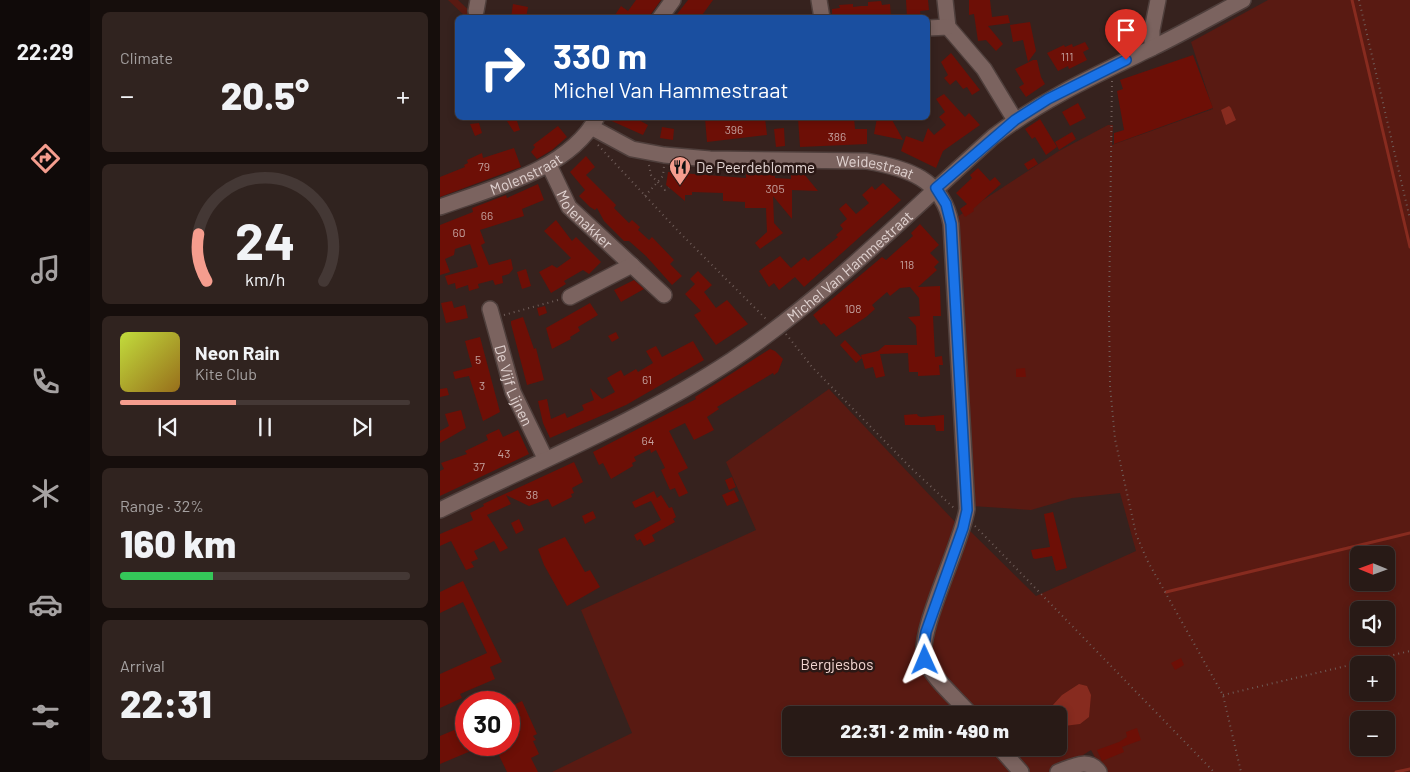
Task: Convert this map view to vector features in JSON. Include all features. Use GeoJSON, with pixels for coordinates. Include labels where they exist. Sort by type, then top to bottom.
{"type":"FeatureCollection","features":[{"type":"Feature","properties":{"kind":"street"},"geometry":{"type":"LineString","coordinates":[[662,15],[673,0]]}},
{"type":"Feature","properties":{"kind":"street"},"geometry":{"type":"LineString","coordinates":[[819,0],[822,15]]}},
{"type":"Feature","properties":{"kind":"street"},"geometry":{"type":"LineString","coordinates":[[946,0],[948,27],[984,69],[1015,120]]}},
{"type":"Feature","properties":{"kind":"street"},"geometry":{"type":"LineString","coordinates":[[1152,48],[1152,30],[1158,0]]}},
{"type":"Feature","properties":{"kind":"street","name":"Michel Van Hammestraat"},"geometry":{"type":"LineString","coordinates":[[440,510],[611,428],[684,389],[778,328],[1015,120],[1048,99],[1152,48],[1243,0]]}},
{"type":"Feature","properties":{"kind":"street"},"geometry":{"type":"LineString","coordinates":[[930,28],[948,27]]}},
{"type":"Feature","properties":{"kind":"street","name":"Weidestraat"},"geometry":{"type":"LineString","coordinates":[[592,125],[615,141],[646,152],[710,159],[866,161],[902,170],[936,188]]}},
{"type":"Feature","properties":{"kind":"street","name":"Molenstraat"},"geometry":{"type":"LineString","coordinates":[[440,207],[549,165],[592,125]]}},
{"type":"Feature","properties":{"kind":"street","name":"Molenakker"},"geometry":{"type":"LineString","coordinates":[[549,165],[569,207],[664,295]]}},
{"type":"Feature","properties":{"kind":"street"},"geometry":{"type":"LineString","coordinates":[[936,188],[946,204],[951,224],[967,496],[966,518],[926,632],[923,651],[930,669],[963,706]]}},
{"type":"Feature","properties":{"kind":"street"},"geometry":{"type":"LineString","coordinates":[[570,297],[632,265]]}},
{"type":"Feature","properties":{"kind":"street","name":"De Vijf Lijnen"},"geometry":{"type":"LineString","coordinates":[[491,313],[513,392],[545,458]]}},
{"type":"Feature","properties":{"kind":"street"},"geometry":{"type":"LineString","coordinates":[[1007,756],[1021,772]]}},
{"type":"Feature","properties":{"kind":"street"},"geometry":{"type":"LineString","coordinates":[[1058,772],[1086,763],[1094,766],[1099,772]]}},
{"type":"Feature","properties":{"kind":"path"},"geometry":{"type":"LineString","coordinates":[[1359,0],[1410,219]]}},
{"type":"Feature","properties":{"kind":"path"},"geometry":{"type":"LineString","coordinates":[[1112,66],[1109,311],[1110,386],[1115,439],[1136,534],[1147,560],[1223,695],[1240,772]]}},
{"type":"Feature","properties":{"kind":"path"},"geometry":{"type":"LineString","coordinates":[[592,125],[601,150],[645,196],[758,312],[786,334],[812,368],[934,490],[966,518],[1214,772]]}},
{"type":"Feature","properties":{"kind":"path"},"geometry":{"type":"LineString","coordinates":[[646,152],[651,175],[665,190],[669,188]]}},
{"type":"Feature","properties":{"kind":"path"},"geometry":{"type":"LineString","coordinates":[[645,196],[663,176],[664,155]]}},
{"type":"Feature","properties":{"kind":"path"},"geometry":{"type":"LineString","coordinates":[[491,313],[570,297]]}},
{"type":"Feature","properties":{"kind":"path"},"geometry":{"type":"LineString","coordinates":[[1223,695],[1410,651]]}},
{"type":"Feature","properties":{"kind":"green space"},"geometry":{"type":"Polygon","coordinates":[[[448,0],[458,0],[474,15],[464,15],[448,0]]]}},
{"type":"Feature","properties":{"kind":"green space","name":"Bergjesbos"},"geometry":{"type":"Polygon","coordinates":[[[1268,0],[1410,0],[1410,772],[1103,772],[1091,750],[1083,755],[1092,772],[552,772],[632,733],[581,610],[756,530],[726,462],[829,389],[958,525],[915,645],[927,671],[957,706],[782,706],[782,756],[1067,756],[1067,706],[968,706],[931,661],[929,640],[968,529],[1036,596],[1136,551],[1120,493],[1072,498],[1031,510],[972,506],[954,219],[1059,151],[1108,125],[1113,125],[1112,145],[1213,109],[1191,42],[1268,0]]]}},
{"type":"Feature","properties":{"kind":"shaded area"},"geometry":{"type":"Polygon","coordinates":[[[1229,106],[1236,120],[1226,125],[1221,110],[1229,106]]]}},
{"type":"Feature","properties":{"kind":"shaded area"},"geometry":{"type":"Polygon","coordinates":[[[1079,684],[1087,686],[1091,695],[1089,717],[1080,724],[1067,726],[1067,706],[1052,706],[1062,695],[1079,684]]]}},
{"type":"Feature","properties":{"kind":"building"},"geometry":{"type":"Polygon","coordinates":[[[636,0],[661,0],[650,15],[615,15],[621,6],[628,11],[636,0]]]}},
{"type":"Feature","properties":{"kind":"building"},"geometry":{"type":"Polygon","coordinates":[[[688,0],[713,0],[702,15],[676,15],[688,0]]]}},
{"type":"Feature","properties":{"kind":"building"},"geometry":{"type":"Polygon","coordinates":[[[906,0],[928,0],[929,10],[920,11],[921,15],[907,15],[906,0]]]}},
{"type":"Feature","properties":{"kind":"building"},"geometry":{"type":"Polygon","coordinates":[[[969,0],[990,0],[992,17],[1008,15],[1010,23],[988,26],[1003,44],[996,51],[986,40],[978,41],[974,14],[969,15],[969,0]]]}},
{"type":"Feature","properties":{"kind":"building"},"geometry":{"type":"Polygon","coordinates":[[[881,1],[882,5],[890,4],[891,15],[832,15],[832,9],[840,8],[839,5],[853,4],[853,7],[868,6],[868,2],[881,1]]]}},
{"type":"Feature","properties":{"kind":"building"},"geometry":{"type":"Polygon","coordinates":[[[513,4],[528,7],[527,15],[511,15],[513,4]]]}},
{"type":"Feature","properties":{"kind":"building"},"geometry":{"type":"Polygon","coordinates":[[[1030,22],[1036,51],[1028,62],[1023,40],[1013,42],[1010,25],[1030,22]]]}},
{"type":"Feature","properties":{"kind":"building"},"geometry":{"type":"Polygon","coordinates":[[[1085,42],[1089,49],[1083,52],[1087,60],[1069,69],[1068,66],[1058,71],[1047,53],[1064,45],[1065,47],[1072,44],[1073,47],[1085,42]]]}},
{"type":"Feature","properties":{"kind":"building"},"geometry":{"type":"Polygon","coordinates":[[[951,53],[980,90],[972,95],[967,87],[963,89],[956,80],[950,85],[944,78],[948,75],[941,62],[951,53]]]}},
{"type":"Feature","properties":{"kind":"building"},"geometry":{"type":"Polygon","coordinates":[[[1193,55],[1213,108],[1114,144],[1114,133],[1124,130],[1117,91],[1123,89],[1120,80],[1193,55]]]}},
{"type":"Feature","properties":{"kind":"building"},"geometry":{"type":"Polygon","coordinates":[[[1033,60],[1037,60],[1041,77],[1045,84],[1026,97],[1019,87],[1024,84],[1015,69],[1033,60]]]}},
{"type":"Feature","properties":{"kind":"building"},"geometry":{"type":"Polygon","coordinates":[[[944,94],[965,117],[969,113],[980,125],[943,151],[936,168],[901,151],[906,136],[923,142],[928,128],[934,135],[946,125],[939,117],[945,112],[936,99],[944,94]]]}},
{"type":"Feature","properties":{"kind":"building"},"geometry":{"type":"Polygon","coordinates":[[[1078,103],[1086,118],[1070,126],[1062,112],[1078,103]]]}},
{"type":"Feature","properties":{"kind":"building"},"geometry":{"type":"Polygon","coordinates":[[[1040,119],[1057,147],[1046,155],[1035,137],[1032,139],[1025,129],[1040,119]]]}},
{"type":"Feature","properties":{"kind":"building"},"geometry":{"type":"Polygon","coordinates":[[[506,120],[517,120],[520,130],[514,132],[506,120]]]}},
{"type":"Feature","properties":{"kind":"building"},"geometry":{"type":"Polygon","coordinates":[[[609,120],[639,120],[648,125],[643,135],[609,120]]]}},
{"type":"Feature","properties":{"kind":"building"},"geometry":{"type":"Polygon","coordinates":[[[705,120],[765,120],[767,135],[707,142],[705,120]]]}},
{"type":"Feature","properties":{"kind":"building"},"geometry":{"type":"Polygon","coordinates":[[[798,120],[854,120],[855,129],[867,129],[867,144],[800,147],[798,120]]]}},
{"type":"Feature","properties":{"kind":"building"},"geometry":{"type":"Polygon","coordinates":[[[877,120],[892,120],[903,140],[874,134],[877,120]]]}},
{"type":"Feature","properties":{"kind":"building"},"geometry":{"type":"Polygon","coordinates":[[[479,123],[482,133],[475,136],[470,124],[479,123]]]}},
{"type":"Feature","properties":{"kind":"building"},"geometry":{"type":"Polygon","coordinates":[[[558,126],[567,137],[552,150],[537,159],[531,152],[535,147],[533,145],[558,126]]]}},
{"type":"Feature","properties":{"kind":"building"},"geometry":{"type":"Polygon","coordinates":[[[662,127],[674,129],[673,140],[660,138],[662,127]]]}},
{"type":"Feature","properties":{"kind":"building"},"geometry":{"type":"Polygon","coordinates":[[[784,128],[785,146],[776,147],[774,129],[784,128]]]}},
{"type":"Feature","properties":{"kind":"building"},"geometry":{"type":"Polygon","coordinates":[[[1072,132],[1076,139],[1059,150],[1055,142],[1072,132]]]}},
{"type":"Feature","properties":{"kind":"building"},"geometry":{"type":"Polygon","coordinates":[[[514,148],[521,167],[440,197],[440,177],[465,167],[464,165],[468,163],[467,160],[482,153],[483,158],[514,148]]]}},
{"type":"Feature","properties":{"kind":"building"},"geometry":{"type":"Polygon","coordinates":[[[586,156],[595,167],[586,175],[616,205],[614,208],[629,223],[632,220],[640,227],[638,230],[649,240],[652,237],[674,260],[670,264],[682,276],[672,285],[646,256],[629,241],[624,241],[604,221],[597,208],[595,210],[590,207],[579,196],[585,190],[570,172],[586,156]]]}},
{"type":"Feature","properties":{"kind":"building"},"geometry":{"type":"Polygon","coordinates":[[[1034,158],[1038,164],[1028,170],[1024,164],[1034,158]]]}},
{"type":"Feature","properties":{"kind":"building"},"geometry":{"type":"Polygon","coordinates":[[[978,168],[990,181],[995,177],[1001,184],[973,209],[974,211],[965,217],[960,209],[967,204],[956,193],[972,178],[970,175],[978,168]]]}},
{"type":"Feature","properties":{"kind":"building"},"geometry":{"type":"Polygon","coordinates":[[[668,172],[746,178],[746,174],[770,175],[775,176],[775,178],[791,179],[791,174],[804,174],[818,191],[792,190],[792,219],[773,196],[774,223],[783,233],[760,249],[755,243],[767,232],[766,208],[745,208],[745,202],[723,201],[723,193],[692,192],[692,195],[685,195],[685,201],[666,185],[668,172]]]}},
{"type":"Feature","properties":{"kind":"building"},"geometry":{"type":"Polygon","coordinates":[[[883,183],[901,200],[804,287],[795,277],[779,290],[774,283],[769,287],[759,271],[780,256],[791,268],[804,257],[808,261],[838,237],[836,235],[843,229],[840,225],[847,219],[839,209],[846,203],[856,214],[869,203],[862,195],[872,186],[875,190],[883,183]]]}},
{"type":"Feature","properties":{"kind":"building"},"geometry":{"type":"Polygon","coordinates":[[[538,184],[544,200],[522,209],[524,216],[480,230],[485,243],[481,245],[489,265],[511,259],[513,269],[509,274],[502,276],[503,283],[495,285],[493,280],[478,284],[479,288],[469,291],[468,285],[456,289],[455,283],[448,285],[445,276],[478,267],[470,244],[455,249],[454,255],[445,259],[450,272],[440,275],[440,225],[473,212],[472,208],[506,195],[507,198],[538,184]]]}},
{"type":"Feature","properties":{"kind":"building"},"geometry":{"type":"Polygon","coordinates":[[[556,220],[572,241],[576,237],[601,262],[589,274],[583,270],[564,281],[566,284],[551,293],[539,272],[552,265],[557,268],[571,258],[544,231],[556,220]]]}},
{"type":"Feature","properties":{"kind":"building"},"geometry":{"type":"Polygon","coordinates":[[[920,224],[939,245],[930,253],[939,262],[934,267],[937,270],[918,287],[940,286],[941,316],[933,316],[935,357],[942,356],[943,365],[939,365],[940,375],[918,376],[918,372],[909,372],[908,353],[880,354],[885,376],[876,378],[873,367],[865,369],[861,355],[878,351],[885,345],[917,345],[916,326],[908,317],[920,316],[919,298],[910,287],[900,288],[890,296],[887,292],[872,305],[875,309],[866,317],[836,337],[824,323],[821,325],[813,315],[882,257],[886,260],[913,236],[911,233],[920,224]]]}},
{"type":"Feature","properties":{"kind":"building"},"geometry":{"type":"Polygon","coordinates":[[[526,269],[531,286],[522,289],[517,272],[526,269]]]}},
{"type":"Feature","properties":{"kind":"building"},"geometry":{"type":"Polygon","coordinates":[[[698,271],[712,285],[704,292],[716,308],[727,300],[748,324],[716,345],[694,315],[701,311],[685,294],[695,284],[690,279],[698,271]]]}},
{"type":"Feature","properties":{"kind":"building"},"geometry":{"type":"Polygon","coordinates":[[[634,280],[644,289],[621,302],[614,290],[634,280]]]}},
{"type":"Feature","properties":{"kind":"building"},"geometry":{"type":"Polygon","coordinates":[[[452,301],[454,308],[465,305],[468,318],[446,323],[441,303],[452,301]]]}},
{"type":"Feature","properties":{"kind":"building"},"geometry":{"type":"Polygon","coordinates":[[[590,303],[598,315],[578,327],[580,331],[570,337],[571,339],[552,349],[546,328],[590,303]]]}},
{"type":"Feature","properties":{"kind":"building"},"geometry":{"type":"Polygon","coordinates":[[[545,306],[547,313],[539,316],[537,308],[545,306]]]}},
{"type":"Feature","properties":{"kind":"building"},"geometry":{"type":"Polygon","coordinates":[[[523,317],[534,349],[536,348],[544,380],[527,385],[511,324],[511,321],[523,317]]]}},
{"type":"Feature","properties":{"kind":"building"},"geometry":{"type":"Polygon","coordinates":[[[616,332],[619,338],[612,342],[608,336],[616,332]]]}},
{"type":"Feature","properties":{"kind":"building"},"geometry":{"type":"Polygon","coordinates":[[[480,337],[500,412],[483,421],[469,376],[455,379],[453,372],[472,367],[465,341],[480,337]]]}},
{"type":"Feature","properties":{"kind":"building"},"geometry":{"type":"Polygon","coordinates":[[[845,340],[862,358],[856,363],[840,345],[845,340]]]}},
{"type":"Feature","properties":{"kind":"building"},"geometry":{"type":"Polygon","coordinates":[[[693,341],[704,360],[626,405],[550,438],[543,423],[538,401],[547,399],[551,419],[565,413],[567,418],[584,410],[582,405],[594,400],[590,388],[602,399],[615,392],[607,378],[621,370],[624,376],[636,369],[638,372],[653,363],[646,351],[656,346],[662,357],[693,341]]]}},
{"type":"Feature","properties":{"kind":"building"},"geometry":{"type":"Polygon","coordinates":[[[770,349],[783,359],[778,372],[774,375],[773,373],[717,407],[719,409],[707,417],[714,430],[694,440],[685,423],[669,431],[688,468],[678,473],[688,493],[679,497],[675,488],[670,490],[661,470],[665,468],[656,450],[651,453],[650,449],[634,457],[636,461],[632,463],[633,466],[611,479],[603,463],[599,465],[593,452],[696,399],[695,397],[770,349]]]}},
{"type":"Feature","properties":{"kind":"building"},"geometry":{"type":"Polygon","coordinates":[[[1025,368],[1026,377],[1016,377],[1016,369],[1025,368]]]}},
{"type":"Feature","properties":{"kind":"building"},"geometry":{"type":"Polygon","coordinates":[[[447,388],[449,395],[440,397],[440,389],[447,388]]]}},
{"type":"Feature","properties":{"kind":"building"},"geometry":{"type":"Polygon","coordinates":[[[461,410],[466,428],[440,443],[440,431],[449,426],[445,414],[461,410]]]}},
{"type":"Feature","properties":{"kind":"building"},"geometry":{"type":"Polygon","coordinates":[[[917,414],[921,417],[944,415],[944,431],[936,431],[935,425],[905,425],[904,415],[917,414]]]}},
{"type":"Feature","properties":{"kind":"building"},"geometry":{"type":"Polygon","coordinates":[[[499,429],[503,437],[518,430],[529,454],[440,496],[440,471],[444,469],[441,463],[467,454],[465,451],[488,440],[486,435],[499,429]]]}},
{"type":"Feature","properties":{"kind":"building"},"geometry":{"type":"Polygon","coordinates":[[[574,462],[583,482],[572,488],[574,493],[571,494],[572,497],[552,507],[548,499],[529,506],[506,495],[511,504],[487,515],[508,548],[500,552],[494,541],[474,551],[478,559],[471,562],[474,567],[466,570],[451,541],[440,546],[440,534],[473,520],[470,513],[484,506],[483,504],[574,462]]]}},
{"type":"Feature","properties":{"kind":"building"},"geometry":{"type":"Polygon","coordinates":[[[732,477],[736,487],[729,490],[725,480],[732,477]]]}},
{"type":"Feature","properties":{"kind":"building"},"geometry":{"type":"Polygon","coordinates":[[[734,490],[739,501],[727,506],[722,495],[734,490]]]}},
{"type":"Feature","properties":{"kind":"building"},"geometry":{"type":"Polygon","coordinates":[[[654,491],[657,498],[661,495],[669,508],[672,507],[676,517],[673,519],[675,522],[652,535],[655,541],[644,546],[640,539],[637,541],[634,535],[661,520],[651,501],[635,508],[632,502],[654,491]]]}},
{"type":"Feature","properties":{"kind":"building"},"geometry":{"type":"Polygon","coordinates":[[[593,511],[596,518],[585,524],[582,516],[593,511]]]}},
{"type":"Feature","properties":{"kind":"building"},"geometry":{"type":"Polygon","coordinates":[[[1053,512],[1067,568],[1056,571],[1052,556],[1035,559],[1031,550],[1050,547],[1044,514],[1053,512]]]}},
{"type":"Feature","properties":{"kind":"building"},"geometry":{"type":"Polygon","coordinates":[[[519,519],[524,530],[516,534],[511,523],[519,519]]]}},
{"type":"Feature","properties":{"kind":"building"},"geometry":{"type":"Polygon","coordinates":[[[565,537],[585,572],[590,570],[600,587],[567,606],[544,565],[538,549],[565,537]]]}},
{"type":"Feature","properties":{"kind":"building"},"geometry":{"type":"Polygon","coordinates":[[[463,581],[502,662],[490,667],[495,679],[467,691],[455,691],[455,701],[440,708],[440,674],[487,653],[463,602],[440,613],[440,592],[463,581]]]}},
{"type":"Feature","properties":{"kind":"building"},"geometry":{"type":"Polygon","coordinates":[[[1181,658],[1184,665],[1175,670],[1171,663],[1181,658]]]}},
{"type":"Feature","properties":{"kind":"building"},"geometry":{"type":"Polygon","coordinates":[[[522,701],[537,734],[533,736],[536,740],[533,741],[539,754],[531,758],[538,772],[507,772],[499,756],[520,756],[520,702],[522,701]]]}},
{"type":"Feature","properties":{"kind":"building"},"geometry":{"type":"Polygon","coordinates":[[[1137,728],[1141,740],[1122,747],[1124,752],[1102,761],[1097,750],[1119,742],[1127,737],[1126,732],[1137,728]]]}},
{"type":"Feature","properties":{"kind":"building"},"geometry":{"type":"Polygon","coordinates":[[[455,730],[455,756],[459,756],[440,764],[440,736],[455,730]]]}},
{"type":"Feature","properties":{"kind":"waterway"},"geometry":{"type":"LineString","coordinates":[[1352,0],[1410,247]]}},
{"type":"Feature","properties":{"kind":"waterway"},"geometry":{"type":"LineString","coordinates":[[1166,592],[1410,533]]}},
{"type":"Feature","properties":{"kind":"waterway"},"geometry":{"type":"LineString","coordinates":[[1396,772],[1410,769]]}},
{"type":"Feature","properties":{"kind":"place","name":"De Peerdeblomme"},"geometry":{"type":"Point","coordinates":[680,186]}},
{"type":"Feature","properties":{"kind":"route"},"geometry":{"type":"LineString","coordinates":[[925,660],[923,651],[926,632],[963,528],[967,510],[951,224],[946,204],[936,188],[1015,120],[1048,99],[1126,60]]}}]}
